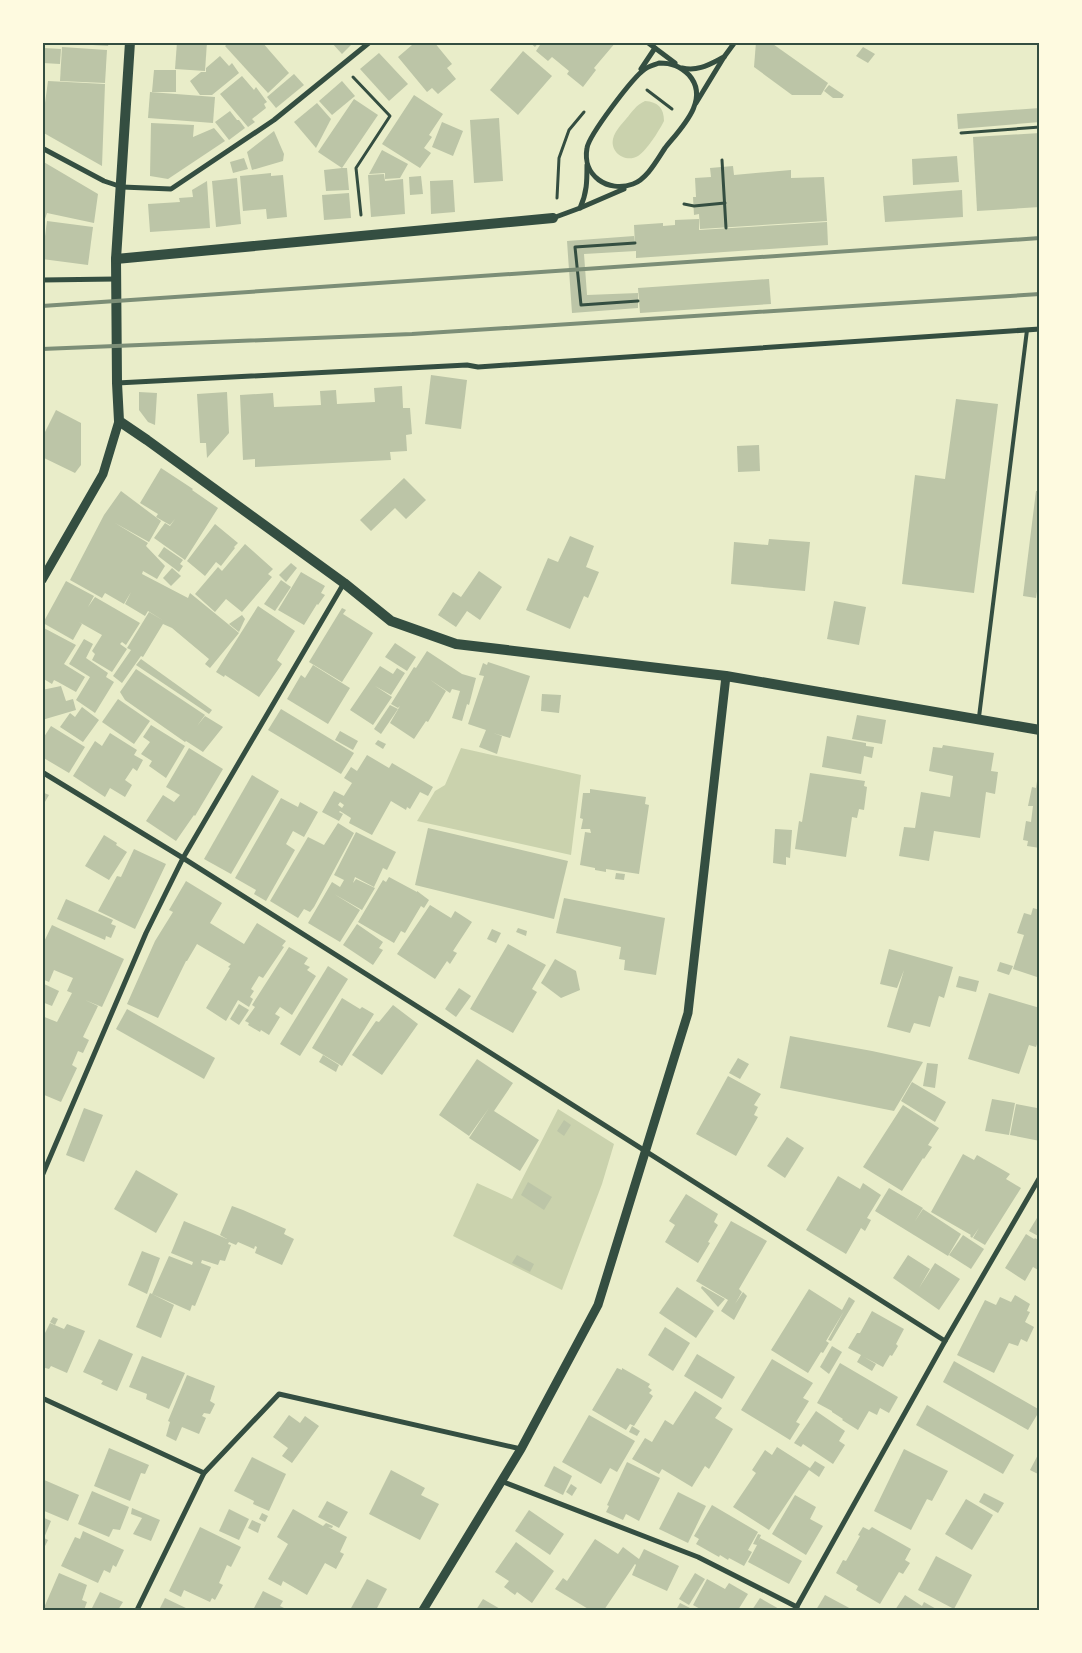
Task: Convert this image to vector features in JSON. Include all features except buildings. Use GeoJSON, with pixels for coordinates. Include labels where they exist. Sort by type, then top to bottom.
{"type":"FeatureCollection","features":[{"type":"Feature","properties":{"kind":"main road"},"geometry":{"type":"LineString","coordinates":[[130,42],[116,259],[116,383],[119,422],[147,440],[344,583],[391,622],[456,644],[726,676],[1040,730]]}},
{"type":"Feature","properties":{"kind":"main road"},"geometry":{"type":"LineString","coordinates":[[116,259],[553,218]]}},
{"type":"Feature","properties":{"kind":"street"},"geometry":{"type":"LineString","coordinates":[[42,148],[104,181],[122,187],[170,188],[274,120],[370,42]]}},
{"type":"Feature","properties":{"kind":"street"},"geometry":{"type":"LineString","coordinates":[[647,42],[684,69],[692,79],[696,91],[695,104]]}},
{"type":"Feature","properties":{"kind":"street"},"geometry":{"type":"LineString","coordinates":[[553,218],[636,183],[645,175],[686,120],[735,42]]}},
{"type":"Feature","properties":{"kind":"street"},"geometry":{"type":"LineString","coordinates":[[580,208],[588,186],[586,159],[587,147],[592,135],[655,48]]}},
{"type":"Feature","properties":{"kind":"street"},"geometry":{"type":"LineString","coordinates":[[635,78],[647,67],[659,63],[672,63],[684,69],[702,68],[724,57]]}},
{"type":"Feature","properties":{"kind":"street"},"geometry":{"type":"LineString","coordinates":[[586,159],[590,172],[605,184],[624,187],[636,183]]}},
{"type":"Feature","properties":{"kind":"street"},"geometry":{"type":"LineString","coordinates":[[42,280],[116,279]]}},
{"type":"Feature","properties":{"kind":"street"},"geometry":{"type":"LineString","coordinates":[[116,383],[467,365],[478,367],[1040,329]]}},
{"type":"Feature","properties":{"kind":"street"},"geometry":{"type":"LineString","coordinates":[[42,580],[103,474],[119,422]]}},
{"type":"Feature","properties":{"kind":"street"},"geometry":{"type":"LineString","coordinates":[[42,1176],[146,933],[183,858],[344,583]]}},
{"type":"Feature","properties":{"kind":"street"},"geometry":{"type":"LineString","coordinates":[[423,1610],[521,1449],[598,1305],[688,1013],[726,676]]}},
{"type":"Feature","properties":{"kind":"street"},"geometry":{"type":"LineString","coordinates":[[42,772],[183,858],[945,1341]]}},
{"type":"Feature","properties":{"kind":"street"},"geometry":{"type":"LineString","coordinates":[[501,1481],[698,1557],[796,1609],[945,1341],[1040,1177]]}},
{"type":"Feature","properties":{"kind":"street"},"geometry":{"type":"LineString","coordinates":[[137,1610],[204,1473],[279,1394],[521,1449]]}},
{"type":"Feature","properties":{"kind":"street"},"geometry":{"type":"LineString","coordinates":[[42,1398],[204,1473]]}},
{"type":"Feature","properties":{"kind":"lane"},"geometry":{"type":"LineString","coordinates":[[979,719],[1027,330]]}},
{"type":"Feature","properties":{"kind":"path"},"geometry":{"type":"LineString","coordinates":[[342,66],[390,116],[356,168],[363,236]]}},
{"type":"Feature","properties":{"kind":"path"},"geometry":{"type":"LineString","coordinates":[[635,78],[686,120]]}},
{"type":"Feature","properties":{"kind":"path"},"geometry":{"type":"LineString","coordinates":[[961,133],[1040,127]]}},
{"type":"Feature","properties":{"kind":"path"},"geometry":{"type":"LineString","coordinates":[[722,160],[726,228]]}},
{"type":"Feature","properties":{"kind":"path"},"geometry":{"type":"LineString","coordinates":[[684,204],[694,206],[725,203]]}},
{"type":"Feature","properties":{"kind":"path"},"geometry":{"type":"LineString","coordinates":[[634,243],[575,247],[580,305],[638,301]]}},
{"type":"Feature","properties":{"kind":"green space"},"geometry":{"type":"Polygon","coordinates":[[[645,101],[659,106],[663,113],[664,121],[652,140],[638,156],[633,158],[624,157],[614,149],[614,136],[618,128],[634,109],[645,101]]]}},
{"type":"Feature","properties":{"kind":"green space"},"geometry":{"type":"Polygon","coordinates":[[[461,748],[581,775],[571,855],[417,821],[435,791],[445,785],[461,748]]]}},
{"type":"Feature","properties":{"kind":"green space"},"geometry":{"type":"Polygon","coordinates":[[[558,1109],[614,1144],[602,1184],[562,1290],[453,1236],[477,1183],[512,1199],[558,1109]]]}},
{"type":"Feature","properties":{"kind":"railway"},"geometry":{"type":"LineString","coordinates":[[42,306],[1040,238]]}},
{"type":"Feature","properties":{"kind":"railway"},"geometry":{"type":"LineString","coordinates":[[42,349],[412,334],[1040,294]]}}]}
